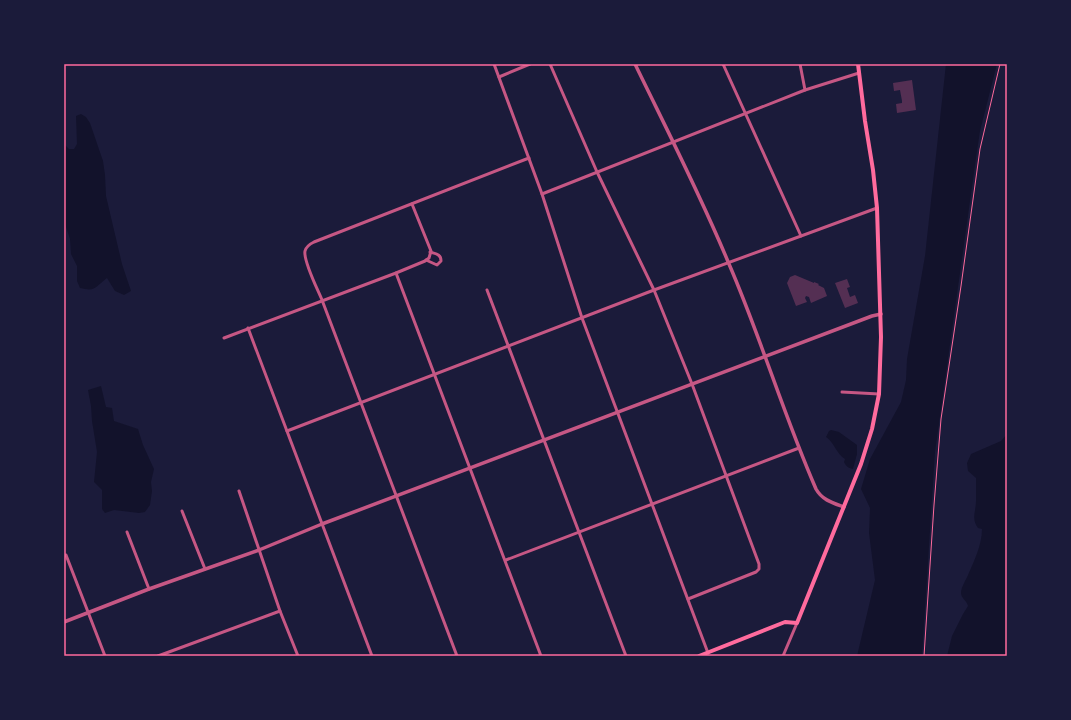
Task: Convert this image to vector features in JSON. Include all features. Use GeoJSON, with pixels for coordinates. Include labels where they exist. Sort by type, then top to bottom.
{"type":"FeatureCollection","features":[{"type":"Feature","properties":{"kind":"main road"},"geometry":{"type":"LineString","coordinates":[[699,656],[785,622],[797,622],[844,507],[867,447],[873,425],[879,394],[881,354],[877,208],[873,170],[864,121],[858,64]]}},
{"type":"Feature","properties":{"kind":"street"},"geometry":{"type":"LineString","coordinates":[[494,64],[542,194],[582,318],[708,653]]}},
{"type":"Feature","properties":{"kind":"street"},"geometry":{"type":"LineString","coordinates":[[499,77],[530,64]]}},
{"type":"Feature","properties":{"kind":"street"},"geometry":{"type":"LineString","coordinates":[[550,64],[597,172],[654,290],[727,475],[759,564],[758,571],[688,599]]}},
{"type":"Feature","properties":{"kind":"street"},"geometry":{"type":"LineString","coordinates":[[635,64],[700,198],[729,263],[799,448],[818,493],[826,500],[844,507]]}},
{"type":"Feature","properties":{"kind":"street"},"geometry":{"type":"LineString","coordinates":[[723,64],[801,236]]}},
{"type":"Feature","properties":{"kind":"street"},"geometry":{"type":"LineString","coordinates":[[800,64],[805,90]]}},
{"type":"Feature","properties":{"kind":"street"},"geometry":{"type":"LineString","coordinates":[[542,194],[805,90],[859,73]]}},
{"type":"Feature","properties":{"kind":"street"},"geometry":{"type":"LineString","coordinates":[[457,656],[305,257],[306,250],[308,246],[314,242],[529,158]]}},
{"type":"Feature","properties":{"kind":"street"},"geometry":{"type":"LineString","coordinates":[[224,338],[396,273],[429,258],[430,252],[412,204]]}},
{"type":"Feature","properties":{"kind":"street"},"geometry":{"type":"LineString","coordinates":[[287,431],[654,290],[877,208]]}},
{"type":"Feature","properties":{"kind":"street"},"geometry":{"type":"LineString","coordinates":[[426,260],[437,265],[441,261],[440,255],[430,252]]}},
{"type":"Feature","properties":{"kind":"street"},"geometry":{"type":"LineString","coordinates":[[396,273],[506,560],[541,656]]}},
{"type":"Feature","properties":{"kind":"street"},"geometry":{"type":"LineString","coordinates":[[487,290],[626,656]]}},
{"type":"Feature","properties":{"kind":"street"},"geometry":{"type":"LineString","coordinates":[[64,622],[149,589],[259,550],[322,524],[765,356],[866,318],[881,314]]}},
{"type":"Feature","properties":{"kind":"street"},"geometry":{"type":"LineString","coordinates":[[248,328],[372,656]]}},
{"type":"Feature","properties":{"kind":"street"},"geometry":{"type":"LineString","coordinates":[[842,392],[879,394]]}},
{"type":"Feature","properties":{"kind":"street"},"geometry":{"type":"LineString","coordinates":[[506,560],[799,448]]}},
{"type":"Feature","properties":{"kind":"street"},"geometry":{"type":"LineString","coordinates":[[239,491],[280,611],[298,656]]}},
{"type":"Feature","properties":{"kind":"street"},"geometry":{"type":"LineString","coordinates":[[182,510],[205,569]]}},
{"type":"Feature","properties":{"kind":"street"},"geometry":{"type":"LineString","coordinates":[[127,532],[149,589]]}},
{"type":"Feature","properties":{"kind":"street"},"geometry":{"type":"LineString","coordinates":[[66,555],[105,656]]}},
{"type":"Feature","properties":{"kind":"street"},"geometry":{"type":"LineString","coordinates":[[158,656],[280,611]]}},
{"type":"Feature","properties":{"kind":"street"},"geometry":{"type":"LineString","coordinates":[[783,656],[797,622]]}},
{"type":"Feature","properties":{"kind":"path"},"geometry":{"type":"LineString","coordinates":[[924,656],[941,419],[962,286],[980,149],[1000,64]]}},
{"type":"Feature","properties":{"kind":"shaded area"},"geometry":{"type":"Polygon","coordinates":[[[946,64],[997,64],[980,131],[935,452],[922,656],[857,656],[875,580],[869,533],[870,508],[861,489],[870,459],[901,402],[906,380],[907,359],[925,256],[946,64]]]}},
{"type":"Feature","properties":{"kind":"shaded area"},"geometry":{"type":"Polygon","coordinates":[[[81,114],[86,117],[90,123],[103,161],[106,196],[122,264],[131,291],[124,295],[115,291],[107,278],[92,289],[80,288],[77,281],[77,266],[71,254],[70,239],[64,221],[64,118],[65,145],[69,149],[74,149],[77,144],[76,116],[81,114]]]}},
{"type":"Feature","properties":{"kind":"shaded area"},"geometry":{"type":"Polygon","coordinates":[[[101,386],[106,407],[112,408],[114,421],[138,429],[143,445],[154,469],[151,482],[152,491],[150,505],[145,512],[139,513],[114,510],[105,513],[102,509],[102,490],[94,482],[97,452],[88,390],[101,386]]]}},
{"type":"Feature","properties":{"kind":"shaded area"},"geometry":{"type":"Polygon","coordinates":[[[831,430],[839,432],[857,445],[857,454],[853,469],[846,466],[844,462],[845,459],[826,437],[831,430]]]}},
{"type":"Feature","properties":{"kind":"shaded area"},"geometry":{"type":"Polygon","coordinates":[[[1007,434],[1007,656],[947,656],[952,636],[968,606],[962,596],[961,591],[977,553],[982,535],[982,529],[978,528],[974,518],[976,478],[968,471],[967,463],[971,454],[1001,441],[1007,434]]]}},
{"type":"Feature","properties":{"kind":"building"},"geometry":{"type":"Polygon","coordinates":[[[912,80],[916,110],[897,113],[896,104],[902,103],[902,101],[900,90],[894,91],[893,83],[912,80]]]}},
{"type":"Feature","properties":{"kind":"building"},"geometry":{"type":"Polygon","coordinates":[[[795,275],[819,284],[818,285],[824,288],[827,296],[811,303],[809,297],[806,296],[805,298],[807,302],[796,306],[787,283],[790,277],[795,275]]]}},
{"type":"Feature","properties":{"kind":"building"},"geometry":{"type":"Polygon","coordinates":[[[847,279],[850,287],[847,288],[850,297],[855,295],[858,303],[845,308],[835,283],[847,279]]]}}]}
